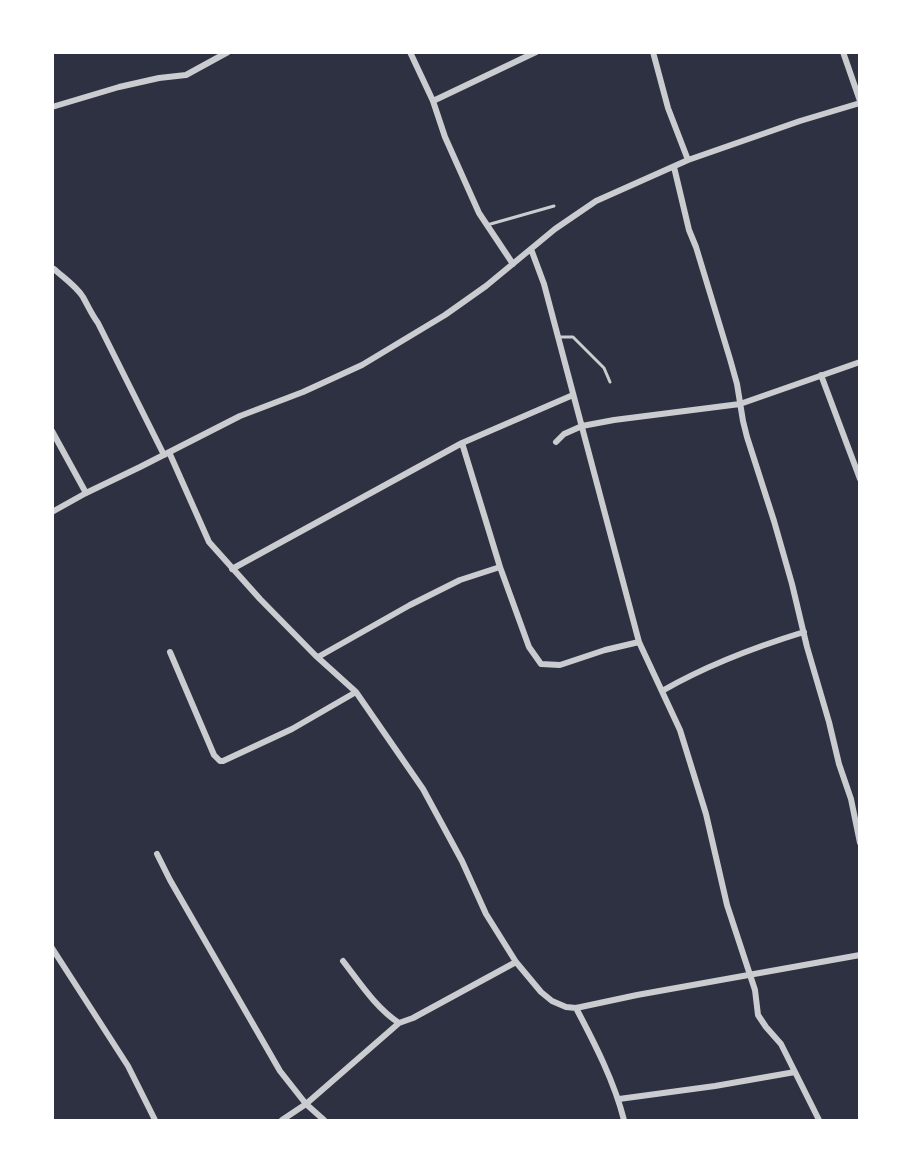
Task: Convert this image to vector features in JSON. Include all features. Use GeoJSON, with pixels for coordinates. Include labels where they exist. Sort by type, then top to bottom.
{"type":"FeatureCollection","features":[{"type":"Feature","properties":{"kind":"street"},"geometry":{"type":"LineString","coordinates":[[52,107],[119,87],[159,78],[186,75],[228,52]]}},
{"type":"Feature","properties":{"kind":"street"},"geometry":{"type":"LineString","coordinates":[[410,52],[433,101],[445,137],[479,213],[513,264]]}},
{"type":"Feature","properties":{"kind":"street"},"geometry":{"type":"LineString","coordinates":[[433,101],[536,52]]}},
{"type":"Feature","properties":{"kind":"street"},"geometry":{"type":"LineString","coordinates":[[652,52],[668,108],[688,160]]}},
{"type":"Feature","properties":{"kind":"street"},"geometry":{"type":"LineString","coordinates":[[52,512],[240,416],[303,392],[362,365],[445,315],[486,286],[555,229],[596,201],[688,160],[860,102],[843,52]]}},
{"type":"Feature","properties":{"kind":"street"},"geometry":{"type":"LineString","coordinates":[[674,167],[689,230],[730,358],[747,437],[774,521],[839,764],[851,799],[860,843]]}},
{"type":"Feature","properties":{"kind":"street"},"geometry":{"type":"LineString","coordinates":[[531,249],[544,284],[639,642],[680,730],[706,814],[727,905],[756,990],[758,1015],[780,1044],[819,1120]]}},
{"type":"Feature","properties":{"kind":"street"},"geometry":{"type":"LineString","coordinates":[[54,269],[83,297],[98,323],[167,454],[209,542],[260,599],[356,692],[423,789],[462,861],[486,914],[516,962],[541,992],[566,1007],[576,1008],[860,955]]}},
{"type":"Feature","properties":{"kind":"street"},"geometry":{"type":"LineString","coordinates":[[556,441],[564,434],[582,426],[740,404],[860,362]]}},
{"type":"Feature","properties":{"kind":"street"},"geometry":{"type":"LineString","coordinates":[[821,375],[860,479]]}},
{"type":"Feature","properties":{"kind":"street"},"geometry":{"type":"LineString","coordinates":[[232,568],[462,443],[573,395]]}},
{"type":"Feature","properties":{"kind":"street"},"geometry":{"type":"LineString","coordinates":[[52,431],[86,493]]}},
{"type":"Feature","properties":{"kind":"street"},"geometry":{"type":"LineString","coordinates":[[462,443],[500,567],[529,647],[541,664],[560,665],[605,650],[639,642]]}},
{"type":"Feature","properties":{"kind":"street"},"geometry":{"type":"LineString","coordinates":[[318,657],[410,604],[460,580],[500,567]]}},
{"type":"Feature","properties":{"kind":"street"},"geometry":{"type":"LineString","coordinates":[[662,691],[720,661],[804,632]]}},
{"type":"Feature","properties":{"kind":"street"},"geometry":{"type":"LineString","coordinates":[[170,652],[214,755],[220,761],[292,729],[356,692]]}},
{"type":"Feature","properties":{"kind":"street"},"geometry":{"type":"LineString","coordinates":[[851,799],[860,797]]}},
{"type":"Feature","properties":{"kind":"street"},"geometry":{"type":"LineString","coordinates":[[157,854],[280,1071],[306,1104],[324,1120]]}},
{"type":"Feature","properties":{"kind":"street"},"geometry":{"type":"LineString","coordinates":[[52,948],[128,1066],[155,1120]]}},
{"type":"Feature","properties":{"kind":"street"},"geometry":{"type":"LineString","coordinates":[[343,961],[378,1005],[399,1023]]}},
{"type":"Feature","properties":{"kind":"street"},"geometry":{"type":"LineString","coordinates":[[282,1120],[306,1104],[399,1023],[413,1018],[516,962]]}},
{"type":"Feature","properties":{"kind":"street"},"geometry":{"type":"LineString","coordinates":[[576,1008],[619,1099],[624,1120]]}},
{"type":"Feature","properties":{"kind":"street"},"geometry":{"type":"LineString","coordinates":[[619,1099],[795,1072]]}},
{"type":"Feature","properties":{"kind":"lane"},"geometry":{"type":"LineString","coordinates":[[487,225],[554,206]]}},
{"type":"Feature","properties":{"kind":"lane"},"geometry":{"type":"LineString","coordinates":[[558,337],[573,338],[604,368],[610,382]]}}]}
